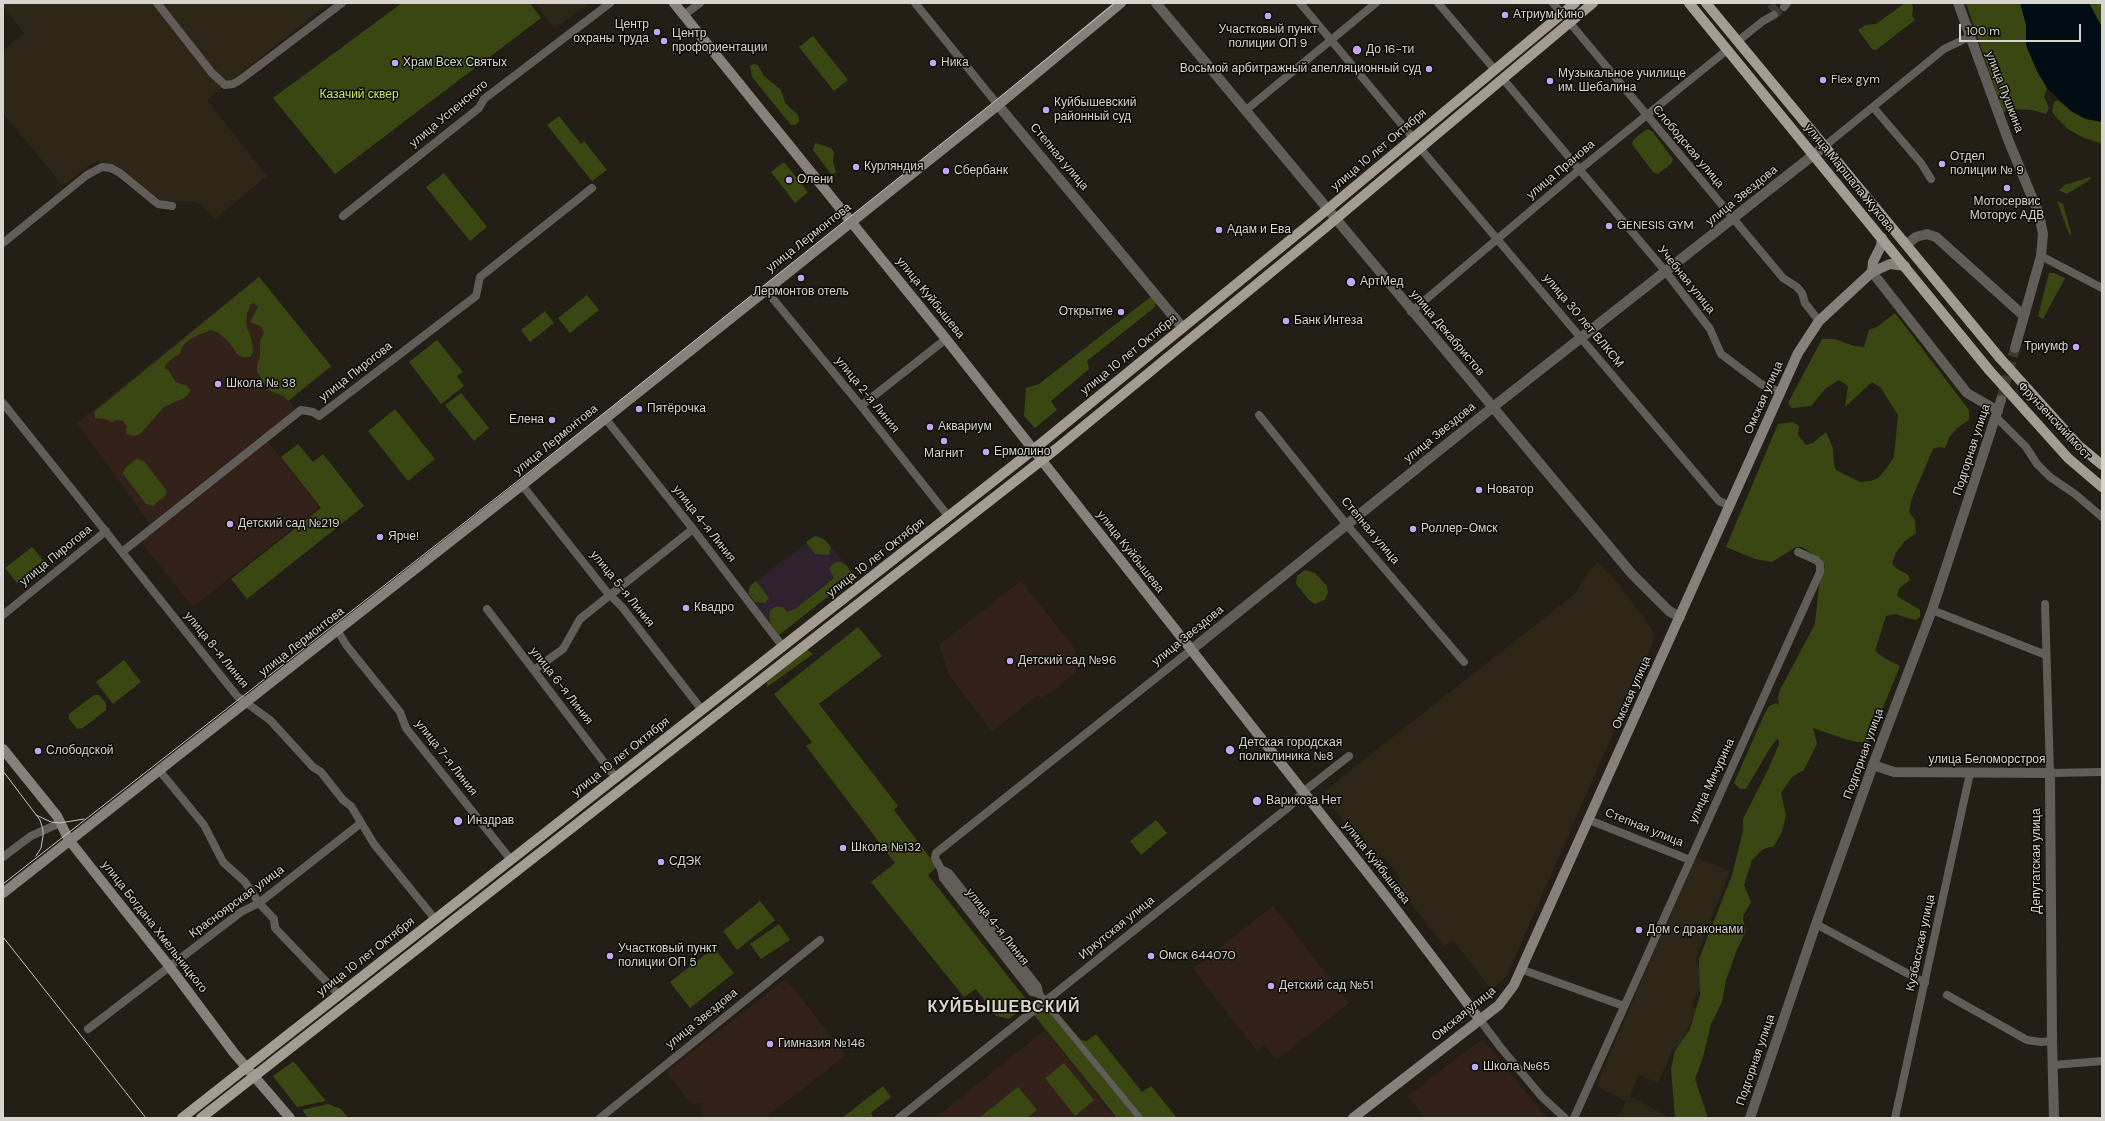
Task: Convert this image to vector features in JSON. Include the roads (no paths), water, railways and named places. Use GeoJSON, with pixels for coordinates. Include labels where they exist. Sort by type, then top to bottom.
{"type":"FeatureCollection","features":[{"type":"Feature","properties":{"kind":"main road","name":"улица Куйбышева"},"geometry":{"type":"LineString","coordinates":[[674,3],[946,339],[1303,792],[1480,1020]]}},
{"type":"Feature","properties":{"kind":"main road","name":"улица Лермонтова"},"geometry":{"type":"LineString","coordinates":[[3,893],[522,485],[851,220],[998,105],[1121,3]]}},
{"type":"Feature","properties":{"kind":"main road","name":"улица 10 лет Октября"},"geometry":{"type":"LineString","coordinates":[[182,1118],[1033,450],[1327,210],[1575,3]]}},
{"type":"Feature","properties":{"kind":"main road","name":"улица 10 лет Октября"},"geometry":{"type":"LineString","coordinates":[[201,1118],[1041,460],[1335,219],[1593,3]]}},
{"type":"Feature","properties":{"kind":"main road","name":"улица Маршала Жукова"},"geometry":{"type":"LineString","coordinates":[[1689,3],[1989,370]]}},
{"type":"Feature","properties":{"kind":"main road","name":"улица Маршала Жукова"},"geometry":{"type":"LineString","coordinates":[[1706,3],[1826,145],[1999,356]]}},
{"type":"Feature","properties":{"kind":"main road"},"geometry":{"type":"LineString","coordinates":[[1872,272],[1873,262],[1882,246],[1882,238]]}},
{"type":"Feature","properties":{"kind":"main road","name":"Омская улица"},"geometry":{"type":"LineString","coordinates":[[1353,1118],[1480,1020],[1508,995],[1523,970],[1798,353],[1819,321],[1872,272],[1890,264],[1905,266]]}},
{"type":"Feature","properties":{"kind":"main road","name":"Фрунзенский мост"},"geometry":{"type":"LineString","coordinates":[[1999,356],[2078,445],[2102,465]]}},
{"type":"Feature","properties":{"kind":"main road","name":"Фрунзенский мост"},"geometry":{"type":"LineString","coordinates":[[1989,370],[2068,458],[2102,487]]}},
{"type":"Feature","properties":{"kind":"main road","name":"улица Богдана Хмельницкого"},"geometry":{"type":"LineString","coordinates":[[3,749],[47,803],[69,840],[247,1067],[290,1118]]}},
{"type":"Feature","properties":{"kind":"street"},"geometry":{"type":"LineString","coordinates":[[157,3],[212,73],[225,85],[233,84],[240,80],[342,3]]}},
{"type":"Feature","properties":{"kind":"street","name":"улица Успенского"},"geometry":{"type":"LineString","coordinates":[[343,216],[479,108],[484,99],[610,3]]}},
{"type":"Feature","properties":{"kind":"street"},"geometry":{"type":"LineString","coordinates":[[684,15],[700,3]]}},
{"type":"Feature","properties":{"kind":"street","name":"Степная улица"},"geometry":{"type":"LineString","coordinates":[[915,3],[1183,328]]}},
{"type":"Feature","properties":{"kind":"street","name":"улица Декабристов"},"geometry":{"type":"LineString","coordinates":[[1156,3],[1412,312],[1632,574],[1669,611],[1680,617]]}},
{"type":"Feature","properties":{"kind":"street"},"geometry":{"type":"LineString","coordinates":[[1300,3],[1330,41],[1413,138]]}},
{"type":"Feature","properties":{"kind":"street"},"geometry":{"type":"LineString","coordinates":[[1246,110],[1376,3]]}},
{"type":"Feature","properties":{"kind":"street"},"geometry":{"type":"LineString","coordinates":[[1438,3],[1495,70]]}},
{"type":"Feature","properties":{"kind":"street"},"geometry":{"type":"LineString","coordinates":[[1553,3],[1562,14]]}},
{"type":"Feature","properties":{"kind":"street","name":"улица Пушкина"},"geometry":{"type":"LineString","coordinates":[[1958,3],[1969,37],[2009,142],[2039,214],[2043,234],[2041,256]]}},
{"type":"Feature","properties":{"kind":"street"},"geometry":{"type":"LineString","coordinates":[[1738,41],[1772,13]]}},
{"type":"Feature","properties":{"kind":"street","name":"Слободская улица"},"geometry":{"type":"LineString","coordinates":[[1570,23],[1733,220],[1783,278],[1797,287],[1802,293],[1805,303],[1819,321]]}},
{"type":"Feature","properties":{"kind":"street","name":"улица Звездова"},"geometry":{"type":"LineString","coordinates":[[934,858],[936,853],[947,844],[1493,407],[1733,220],[1944,49],[1969,37]]}},
{"type":"Feature","properties":{"kind":"street","name":"улица Пранова"},"geometry":{"type":"LineString","coordinates":[[1412,312],[1579,170],[1727,50]]}},
{"type":"Feature","properties":{"kind":"street","name":"Учебная улица"},"geometry":{"type":"LineString","coordinates":[[1503,79],[1666,272],[1710,329],[1721,354],[1762,384],[1780,392]]}},
{"type":"Feature","properties":{"kind":"street"},"geometry":{"type":"LineString","coordinates":[[1873,107],[1921,163],[1931,179]]}},
{"type":"Feature","properties":{"kind":"street","name":"улица 30 лет ВЛКСМ"},"geometry":{"type":"LineString","coordinates":[[1420,148],[1720,501],[1730,506]]}},
{"type":"Feature","properties":{"kind":"street"},"geometry":{"type":"LineString","coordinates":[[3,243],[87,175],[102,167],[111,168],[120,173],[158,204],[172,206]]}},
{"type":"Feature","properties":{"kind":"street","name":"улица Пирогова"},"geometry":{"type":"LineString","coordinates":[[122,552],[301,410],[313,412],[319,416],[476,296],[480,277],[592,188]]}},
{"type":"Feature","properties":{"kind":"street"},"geometry":{"type":"LineString","coordinates":[[1907,244],[1916,237],[1927,234],[1936,237],[2024,316]]}},
{"type":"Feature","properties":{"kind":"street"},"geometry":{"type":"LineString","coordinates":[[2015,348],[2041,256],[2102,288]]}},
{"type":"Feature","properties":{"kind":"street"},"geometry":{"type":"LineString","coordinates":[[1872,272],[1967,393],[1997,414],[2026,447],[2037,464],[2050,477],[2075,494],[2102,517]]}},
{"type":"Feature","properties":{"kind":"street","name":"улица 2-я Линия"},"geometry":{"type":"LineString","coordinates":[[765,289],[861,406],[948,517]]}},
{"type":"Feature","properties":{"kind":"street"},"geometry":{"type":"LineString","coordinates":[[861,406],[946,339]]}},
{"type":"Feature","properties":{"kind":"street","name":"Подгорная улица"},"geometry":{"type":"LineString","coordinates":[[1750,1118],[1816,924],[1873,765],[1932,610],[2001,400]]}},
{"type":"Feature","properties":{"kind":"street","name":"улица 8-я Линия"},"geometry":{"type":"LineString","coordinates":[[3,403],[237,696],[270,720],[294,743],[343,800],[351,806],[374,844],[435,919]]}},
{"type":"Feature","properties":{"kind":"street","name":"Степная улица"},"geometry":{"type":"LineString","coordinates":[[1258,415],[1347,525],[1464,662]]}},
{"type":"Feature","properties":{"kind":"street","name":"улица 4-я Линия"},"geometry":{"type":"LineString","coordinates":[[605,418],[693,529],[783,647]]}},
{"type":"Feature","properties":{"kind":"street","name":"улица 5-я Линия"},"geometry":{"type":"LineString","coordinates":[[522,485],[611,597],[622,607],[702,710]]}},
{"type":"Feature","properties":{"kind":"street"},"geometry":{"type":"LineString","coordinates":[[534,670],[563,649],[580,619],[611,597],[693,529]]}},
{"type":"Feature","properties":{"kind":"street","name":"улица Пирогова"},"geometry":{"type":"LineString","coordinates":[[3,615],[106,532]]}},
{"type":"Feature","properties":{"kind":"street","name":"улица Мичурина"},"geometry":{"type":"LineString","coordinates":[[1574,1118],[1820,572],[1820,564],[1816,560],[1798,552]]}},
{"type":"Feature","properties":{"kind":"street","name":"Депутатская улица"},"geometry":{"type":"LineString","coordinates":[[2045,604],[2050,773],[2054,1118]]}},
{"type":"Feature","properties":{"kind":"street","name":"улица 6-я Линия"},"geometry":{"type":"LineString","coordinates":[[487,609],[616,778]]}},
{"type":"Feature","properties":{"kind":"street"},"geometry":{"type":"LineString","coordinates":[[1932,610],[2046,655]]}},
{"type":"Feature","properties":{"kind":"street","name":"улица 7-я Линия"},"geometry":{"type":"LineString","coordinates":[[337,630],[347,646],[400,712],[406,728],[511,860]]}},
{"type":"Feature","properties":{"kind":"street","name":"Иркутская улица"},"geometry":{"type":"LineString","coordinates":[[898,1118],[1290,806],[1303,792],[1349,756]]}},
{"type":"Feature","properties":{"kind":"street","name":"улица Беломорстроя"},"geometry":{"type":"LineString","coordinates":[[1873,765],[1894,772],[2102,772]]}},
{"type":"Feature","properties":{"kind":"street"},"geometry":{"type":"LineString","coordinates":[[159,770],[204,825],[223,862],[245,882],[259,903],[274,919],[275,928],[339,995]]}},
{"type":"Feature","properties":{"kind":"street","name":"Кузбасская улица"},"geometry":{"type":"LineString","coordinates":[[1895,1118],[1970,773]]}},
{"type":"Feature","properties":{"kind":"street","name":"Степная улица"},"geometry":{"type":"LineString","coordinates":[[1589,820],[1690,860]]}},
{"type":"Feature","properties":{"kind":"street"},"geometry":{"type":"LineString","coordinates":[[3,857],[31,836],[60,823]]}},
{"type":"Feature","properties":{"kind":"street","name":"Красноярская улица"},"geometry":{"type":"LineString","coordinates":[[88,1029],[241,912],[259,903],[361,823]]}},
{"type":"Feature","properties":{"kind":"street","name":"улица 4-я Линия"},"geometry":{"type":"LineString","coordinates":[[934,858],[941,869],[944,878],[1032,992],[1039,994],[1140,1118]]}},
{"type":"Feature","properties":{"kind":"street"},"geometry":{"type":"LineString","coordinates":[[1816,924],[1925,983]]}},
{"type":"Feature","properties":{"kind":"street","name":"улица Звездова"},"geometry":{"type":"LineString","coordinates":[[605,1117],[820,940]]}},
{"type":"Feature","properties":{"kind":"street"},"geometry":{"type":"LineString","coordinates":[[1523,970],[1624,1006]]}},
{"type":"Feature","properties":{"kind":"street"},"geometry":{"type":"LineString","coordinates":[[1947,995],[2027,1040],[2041,1042],[2052,1041]]}},
{"type":"Feature","properties":{"kind":"street","name":"улица Куйбышева"},"geometry":{"type":"LineString","coordinates":[[1480,1020],[1501,1048],[1542,1097],[1565,1118]]}},
{"type":"Feature","properties":{"kind":"street"},"geometry":{"type":"LineString","coordinates":[[2053,1065],[2102,1061]]}},
{"type":"Feature","properties":{"kind":"tunnel"},"geometry":{"type":"LineString","coordinates":[[1770,10],[1779,3]]}},
{"type":"Feature","properties":{"kind":"tunnel"},"geometry":{"type":"LineString","coordinates":[[1774,15],[1784,7]]}},
{"type":"Feature","properties":{"kind":"tunnel"},"geometry":{"type":"LineString","coordinates":[[2001,400],[2015,348]]}},
{"type":"Feature","properties":{"kind":"tram line"},"geometry":{"type":"LineString","coordinates":[[3,884],[579,433],[995,101],[1115,3]]}},
{"type":"Feature","properties":{"kind":"tram line"},"geometry":{"type":"LineString","coordinates":[[3,771],[40,820],[43,836],[41,848],[36,856]]}},
{"type":"Feature","properties":{"kind":"tram line"},"geometry":{"type":"LineString","coordinates":[[36,815],[51,822],[60,823],[84,819]]}},
{"type":"Feature","properties":{"kind":"tram line"},"geometry":{"type":"LineString","coordinates":[[3,937],[146,1118]]}},
{"type":"Feature","properties":{"kind":"place","name":"Атриум Кино"},"geometry":{"type":"Point","coordinates":[1505,15]}},
{"type":"Feature","properties":{"kind":"place","name":"Участковый пункт полиции ОП 9"},"geometry":{"type":"Point","coordinates":[1268,16]}},
{"type":"Feature","properties":{"kind":"place","name":"Центр охраны труда"},"geometry":{"type":"Point","coordinates":[657,32]}},
{"type":"Feature","properties":{"kind":"place","name":"Центр профориентации"},"geometry":{"type":"Point","coordinates":[664,41]}},
{"type":"Feature","properties":{"kind":"place","name":"До 16-ти"},"geometry":{"type":"Point","coordinates":[1357,50]}},
{"type":"Feature","properties":{"kind":"place","name":"Храм Всех Святых"},"geometry":{"type":"Point","coordinates":[395,63]}},
{"type":"Feature","properties":{"kind":"place","name":"Ника"},"geometry":{"type":"Point","coordinates":[933,63]}},
{"type":"Feature","properties":{"kind":"place","name":"Восьмой арбитражный апелляционный суд"},"geometry":{"type":"Point","coordinates":[1429,69]}},
{"type":"Feature","properties":{"kind":"place","name":"Flex gym"},"geometry":{"type":"Point","coordinates":[1823,80]}},
{"type":"Feature","properties":{"kind":"place","name":"Музыкальное училище им. Шебалина"},"geometry":{"type":"Point","coordinates":[1550,81]}},
{"type":"Feature","properties":{"kind":"place","name":"Куйбышевский районный суд"},"geometry":{"type":"Point","coordinates":[1046,110]}},
{"type":"Feature","properties":{"kind":"place","name":"Отдел полиции № 9"},"geometry":{"type":"Point","coordinates":[1942,164]}},
{"type":"Feature","properties":{"kind":"place","name":"Курляндия"},"geometry":{"type":"Point","coordinates":[856,167]}},
{"type":"Feature","properties":{"kind":"place","name":"Сбербанк"},"geometry":{"type":"Point","coordinates":[946,171]}},
{"type":"Feature","properties":{"kind":"place","name":"Олени"},"geometry":{"type":"Point","coordinates":[789,180]}},
{"type":"Feature","properties":{"kind":"place","name":"Мотосервис Моторус АДВ"},"geometry":{"type":"Point","coordinates":[2007,188]}},
{"type":"Feature","properties":{"kind":"place","name":"GENESIS GYM"},"geometry":{"type":"Point","coordinates":[1609,226]}},
{"type":"Feature","properties":{"kind":"place","name":"Адам и Ева"},"geometry":{"type":"Point","coordinates":[1219,230]}},
{"type":"Feature","properties":{"kind":"place","name":"Лермонтов отель"},"geometry":{"type":"Point","coordinates":[801,278]}},
{"type":"Feature","properties":{"kind":"place","name":"АртМед"},"geometry":{"type":"Point","coordinates":[1351,282]}},
{"type":"Feature","properties":{"kind":"place","name":"Открытие"},"geometry":{"type":"Point","coordinates":[1121,312]}},
{"type":"Feature","properties":{"kind":"place","name":"Банк Интеза"},"geometry":{"type":"Point","coordinates":[1286,321]}},
{"type":"Feature","properties":{"kind":"place","name":"Триумф"},"geometry":{"type":"Point","coordinates":[2076,347]}},
{"type":"Feature","properties":{"kind":"place","name":"Школа № 38"},"geometry":{"type":"Point","coordinates":[218,384]}},
{"type":"Feature","properties":{"kind":"place","name":"Пятёрочка"},"geometry":{"type":"Point","coordinates":[639,409]}},
{"type":"Feature","properties":{"kind":"place","name":"Елена"},"geometry":{"type":"Point","coordinates":[552,420]}},
{"type":"Feature","properties":{"kind":"place","name":"Аквариум"},"geometry":{"type":"Point","coordinates":[930,427]}},
{"type":"Feature","properties":{"kind":"place","name":"Магнит"},"geometry":{"type":"Point","coordinates":[944,441]}},
{"type":"Feature","properties":{"kind":"place","name":"Ермолино"},"geometry":{"type":"Point","coordinates":[986,452]}},
{"type":"Feature","properties":{"kind":"place","name":"Новатор"},"geometry":{"type":"Point","coordinates":[1479,490]}},
{"type":"Feature","properties":{"kind":"place","name":"Детский сад №219"},"geometry":{"type":"Point","coordinates":[230,524]}},
{"type":"Feature","properties":{"kind":"place","name":"Роллер-Омск"},"geometry":{"type":"Point","coordinates":[1413,529]}},
{"type":"Feature","properties":{"kind":"place","name":"Ярче!"},"geometry":{"type":"Point","coordinates":[380,537]}},
{"type":"Feature","properties":{"kind":"place","name":"Квадро"},"geometry":{"type":"Point","coordinates":[686,608]}},
{"type":"Feature","properties":{"kind":"place","name":"Детский сад №96"},"geometry":{"type":"Point","coordinates":[1010,661]}},
{"type":"Feature","properties":{"kind":"place","name":"Детская городская поликлиника №8"},"geometry":{"type":"Point","coordinates":[1230,750]}},
{"type":"Feature","properties":{"kind":"place","name":"Слободской"},"geometry":{"type":"Point","coordinates":[38,751]}},
{"type":"Feature","properties":{"kind":"place","name":"Варикоза Нет"},"geometry":{"type":"Point","coordinates":[1257,801]}},
{"type":"Feature","properties":{"kind":"place","name":"Инздрав"},"geometry":{"type":"Point","coordinates":[458,821]}},
{"type":"Feature","properties":{"kind":"place","name":"Школа №132"},"geometry":{"type":"Point","coordinates":[843,848]}},
{"type":"Feature","properties":{"kind":"place","name":"СДЭК"},"geometry":{"type":"Point","coordinates":[661,862]}},
{"type":"Feature","properties":{"kind":"place","name":"Дом с драконами"},"geometry":{"type":"Point","coordinates":[1639,930]}},
{"type":"Feature","properties":{"kind":"place","name":"Участковый пункт полиции ОП 5"},"geometry":{"type":"Point","coordinates":[610,956]}},
{"type":"Feature","properties":{"kind":"place","name":"Омск 644070"},"geometry":{"type":"Point","coordinates":[1151,956]}},
{"type":"Feature","properties":{"kind":"place","name":"Детский сад №51"},"geometry":{"type":"Point","coordinates":[1271,986]}},
{"type":"Feature","properties":{"kind":"place","name":"Гимназия №146"},"geometry":{"type":"Point","coordinates":[770,1044]}},
{"type":"Feature","properties":{"kind":"place","name":"Школа №65"},"geometry":{"type":"Point","coordinates":[1475,1067]}},
{"type":"Feature","properties":{"kind":"district","name":"КУЙБЫШЕВСКИЙ"},"geometry":{"type":"Point","coordinates":[1004,1008]}},
{"type":"Feature","properties":{"kind":"park label","name":"Казачий сквер"},"geometry":{"type":"Point","coordinates":[359,95]}}]}
